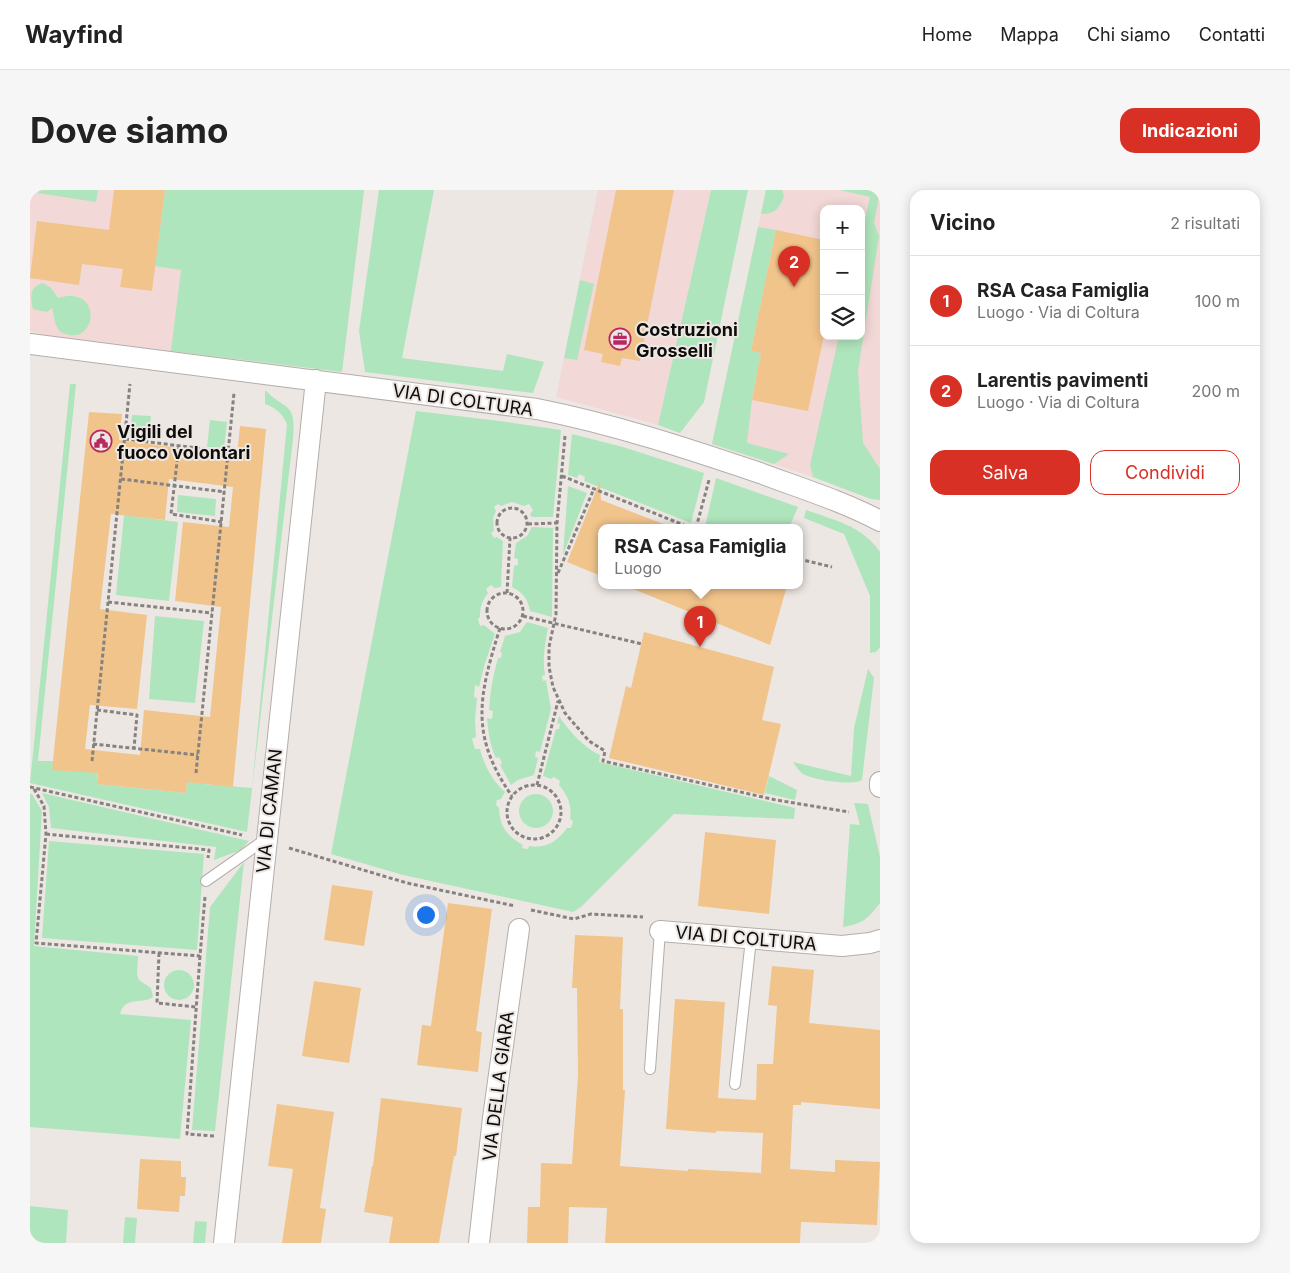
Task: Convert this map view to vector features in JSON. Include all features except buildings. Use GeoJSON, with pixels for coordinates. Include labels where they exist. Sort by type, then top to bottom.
{"type":"FeatureCollection","features":[{"type":"Feature","properties":{"kind":"street","name":"VIA DI COLTURA"},"geometry":{"type":"LineString","coordinates":[[30,344],[537,409],[616,427],[702,453],[805,489],[880,521]]}},
{"type":"Feature","properties":{"kind":"street","name":"VIA DI CAMAN"},"geometry":{"type":"LineString","coordinates":[[224,1243],[235,1138],[274,843],[316,380]]}},
{"type":"Feature","properties":{"kind":"street"},"geometry":{"type":"LineString","coordinates":[[880,782],[880,787]]}},
{"type":"Feature","properties":{"kind":"street","name":"VIA DI COLTURA"},"geometry":{"type":"LineString","coordinates":[[653,924],[750,939],[842,946],[870,944],[880,940]]}},
{"type":"Feature","properties":{"kind":"street","name":"VIA DELLA GIARA"},"geometry":{"type":"LineString","coordinates":[[479,1243],[493,1118],[519,929]]}},
{"type":"Feature","properties":{"kind":"lane"},"geometry":{"type":"LineString","coordinates":[[206,881],[274,843]]}},
{"type":"Feature","properties":{"kind":"lane","name":"VIA DI COLTURA"},"geometry":{"type":"LineString","coordinates":[[650,1069],[653,924]]}},
{"type":"Feature","properties":{"kind":"lane"},"geometry":{"type":"LineString","coordinates":[[736,1084],[750,939]]}},
{"type":"Feature","properties":{"kind":"path"},"geometry":{"type":"LineString","coordinates":[[92,760],[130,384]]}},
{"type":"Feature","properties":{"kind":"path"},"geometry":{"type":"LineString","coordinates":[[196,774],[235,385]]}},
{"type":"Feature","properties":{"kind":"path"},"geometry":{"type":"LineString","coordinates":[[565,434],[558,523],[556,614],[548,658],[553,687],[564,713],[580,733],[605,751],[603,761],[776,800],[849,812]]}},
{"type":"Feature","properties":{"kind":"path"},"geometry":{"type":"LineString","coordinates":[[125,439],[229,452]]}},
{"type":"Feature","properties":{"kind":"path"},"geometry":{"type":"LineString","coordinates":[[178,445],[171,514],[222,522]]}},
{"type":"Feature","properties":{"kind":"path"},"geometry":{"type":"LineString","coordinates":[[697,524],[711,472]]}},
{"type":"Feature","properties":{"kind":"path"},"geometry":{"type":"LineString","coordinates":[[562,476],[681,524]]}},
{"type":"Feature","properties":{"kind":"path"},"geometry":{"type":"LineString","coordinates":[[121,479],[225,492]]}},
{"type":"Feature","properties":{"kind":"path"},"geometry":{"type":"LineString","coordinates":[[557,575],[593,491]]}},
{"type":"Feature","properties":{"kind":"path"},"geometry":{"type":"LineString","coordinates":[[518,509],[525,515],[528,524],[524,533],[515,538],[510,538],[502,534],[497,524],[503,511],[518,509]]}},
{"type":"Feature","properties":{"kind":"path"},"geometry":{"type":"LineString","coordinates":[[528,524],[558,523]]}},
{"type":"Feature","properties":{"kind":"path"},"geometry":{"type":"LineString","coordinates":[[507,593],[510,538]]}},
{"type":"Feature","properties":{"kind":"path"},"geometry":{"type":"LineString","coordinates":[[803,559],[832,567]]}},
{"type":"Feature","properties":{"kind":"path"},"geometry":{"type":"LineString","coordinates":[[507,593],[516,596],[520,600],[524,610],[523,616],[521,621],[513,628],[500,628],[492,623],[489,618],[488,606],[494,597],[507,593]]}},
{"type":"Feature","properties":{"kind":"path"},"geometry":{"type":"LineString","coordinates":[[108,602],[212,613]]}},
{"type":"Feature","properties":{"kind":"path"},"geometry":{"type":"LineString","coordinates":[[523,616],[642,644]]}},
{"type":"Feature","properties":{"kind":"path"},"geometry":{"type":"LineString","coordinates":[[500,628],[484,687],[482,722],[489,756],[512,796]]}},
{"type":"Feature","properties":{"kind":"path"},"geometry":{"type":"LineString","coordinates":[[537,785],[558,701]]}},
{"type":"Feature","properties":{"kind":"path"},"geometry":{"type":"LineString","coordinates":[[97,710],[138,715],[134,748]]}},
{"type":"Feature","properties":{"kind":"path"},"geometry":{"type":"LineString","coordinates":[[93,744],[198,754]]}},
{"type":"Feature","properties":{"kind":"path"},"geometry":{"type":"LineString","coordinates":[[530,785],[547,788],[554,793],[561,808],[558,825],[546,836],[537,839],[520,835],[508,820],[507,811],[512,796],[521,788],[530,785]]}},
{"type":"Feature","properties":{"kind":"path"},"geometry":{"type":"LineString","coordinates":[[32,788],[44,806],[46,834],[36,943],[200,956]]}},
{"type":"Feature","properties":{"kind":"path"},"geometry":{"type":"LineString","coordinates":[[32,788],[243,835]]}},
{"type":"Feature","properties":{"kind":"path"},"geometry":{"type":"LineString","coordinates":[[46,834],[209,850],[187,1134],[235,1138]]}},
{"type":"Feature","properties":{"kind":"path"},"geometry":{"type":"LineString","coordinates":[[274,843],[406,883],[518,907]]}},
{"type":"Feature","properties":{"kind":"path"},"geometry":{"type":"LineString","coordinates":[[528,909],[574,919],[591,914],[653,924]]}},
{"type":"Feature","properties":{"kind":"path"},"geometry":{"type":"LineString","coordinates":[[159,953],[157,1003],[196,1007]]}},
{"type":"Feature","properties":{"kind":"shaded area"},"geometry":{"type":"Polygon","coordinates":[[[30,190],[364,190],[342,372],[44,335],[30,331],[30,190]]]}},
{"type":"Feature","properties":{"kind":"shaded area"},"geometry":{"type":"Polygon","coordinates":[[[598,190],[711,190],[658,425],[556,397],[598,190]]]}},
{"type":"Feature","properties":{"kind":"shaded area"},"geometry":{"type":"Polygon","coordinates":[[[766,190],[880,190],[880,500],[871,499],[813,477],[712,444],[766,190]]]}},
{"type":"Feature","properties":{"kind":"green space"},"geometry":{"type":"Polygon","coordinates":[[[38,190],[98,190],[96,202],[38,193],[38,190]]]}},
{"type":"Feature","properties":{"kind":"green space"},"geometry":{"type":"Polygon","coordinates":[[[165,190],[364,190],[342,372],[171,351],[181,270],[155,266],[165,190]]]}},
{"type":"Feature","properties":{"kind":"green space"},"geometry":{"type":"Polygon","coordinates":[[[379,190],[434,190],[402,358],[503,371],[507,354],[544,362],[533,393],[365,372],[359,331],[379,190]]]}},
{"type":"Feature","properties":{"kind":"green space"},"geometry":{"type":"Polygon","coordinates":[[[711,190],[748,190],[704,402],[680,433],[658,425],[711,190]]]}},
{"type":"Feature","properties":{"kind":"green space"},"geometry":{"type":"Polygon","coordinates":[[[766,190],[782,190],[784,196],[776,210],[761,214],[766,190]]]}},
{"type":"Feature","properties":{"kind":"green space"},"geometry":{"type":"Polygon","coordinates":[[[840,190],[880,190],[874,223],[879,236],[865,326],[865,219],[870,197],[840,190]]]}},
{"type":"Feature","properties":{"kind":"green space"},"geometry":{"type":"Polygon","coordinates":[[[758,227],[776,230],[751,351],[761,353],[752,399],[747,443],[789,454],[774,464],[712,444],[758,227]]]}},
{"type":"Feature","properties":{"kind":"green space"},"geometry":{"type":"Polygon","coordinates":[[[580,280],[594,284],[577,360],[564,358],[580,280]]]}},
{"type":"Feature","properties":{"kind":"green space"},"geometry":{"type":"Polygon","coordinates":[[[43,283],[51,288],[58,298],[72,296],[82,299],[88,305],[90,322],[86,330],[79,334],[69,335],[63,333],[57,327],[52,308],[47,312],[33,309],[31,300],[33,289],[43,283]]]}},
{"type":"Feature","properties":{"kind":"green space"},"geometry":{"type":"Polygon","coordinates":[[[838,340],[863,340],[858,371],[863,443],[880,469],[880,500],[871,499],[813,477],[810,465],[838,340]]]}},
{"type":"Feature","properties":{"kind":"green space"},"geometry":{"type":"Polygon","coordinates":[[[70,384],[76,384],[38,761],[98,761],[97,784],[186,793],[188,773],[203,784],[252,788],[287,424],[278,411],[265,404],[265,390],[288,408],[293,418],[293,439],[247,832],[30,783],[70,384]]]}},
{"type":"Feature","properties":{"kind":"green space"},"geometry":{"type":"Polygon","coordinates":[[[416,411],[561,430],[553,517],[532,517],[530,514],[533,510],[529,504],[524,506],[512,502],[501,506],[498,504],[494,507],[496,511],[493,518],[494,531],[491,533],[494,538],[497,537],[503,541],[501,587],[495,588],[491,585],[486,589],[488,593],[482,604],[478,619],[480,626],[484,625],[495,634],[479,687],[475,685],[474,697],[477,698],[476,737],[472,739],[475,749],[480,749],[493,778],[505,792],[501,799],[497,800],[496,805],[499,808],[501,820],[508,834],[523,845],[522,848],[528,849],[529,846],[535,847],[551,843],[560,837],[567,828],[571,828],[573,821],[570,819],[570,805],[559,785],[560,781],[554,777],[551,779],[543,776],[556,729],[559,729],[560,724],[557,723],[559,716],[577,738],[588,748],[600,755],[599,762],[795,808],[794,819],[674,814],[581,907],[573,912],[403,875],[331,854],[416,411]]]}},
{"type":"Feature","properties":{"kind":"green space"},"geometry":{"type":"Polygon","coordinates":[[[132,415],[151,416],[149,440],[130,438],[132,415]]]}},
{"type":"Feature","properties":{"kind":"green space"},"geometry":{"type":"Polygon","coordinates":[[[210,420],[227,422],[224,448],[207,447],[210,420]]]}},
{"type":"Feature","properties":{"kind":"green space"},"geometry":{"type":"Polygon","coordinates":[[[572,434],[623,447],[704,473],[691,523],[584,481],[585,477],[579,474],[577,478],[568,475],[572,434]]]}},
{"type":"Feature","properties":{"kind":"green space"},"geometry":{"type":"Polygon","coordinates":[[[716,478],[798,507],[791,524],[706,524],[716,478]]]}},
{"type":"Feature","properties":{"kind":"green space"},"geometry":{"type":"Polygon","coordinates":[[[568,486],[587,493],[563,555],[568,486]]]}},
{"type":"Feature","properties":{"kind":"green space"},"geometry":{"type":"Polygon","coordinates":[[[178,495],[216,499],[215,516],[177,512],[178,495]]]}},
{"type":"Feature","properties":{"kind":"green space"},"geometry":{"type":"Polygon","coordinates":[[[806,510],[856,530],[873,543],[880,552],[880,647],[876,652],[870,653],[870,596],[844,534],[804,518],[806,510]]]}},
{"type":"Feature","properties":{"kind":"green space"},"geometry":{"type":"Polygon","coordinates":[[[124,515],[178,522],[169,601],[116,595],[124,515]]]}},
{"type":"Feature","properties":{"kind":"green space"},"geometry":{"type":"Polygon","coordinates":[[[532,527],[553,528],[552,617],[530,611],[524,597],[512,587],[514,566],[518,565],[518,559],[514,558],[516,543],[527,536],[532,527]]]}},
{"type":"Feature","properties":{"kind":"green space"},"geometry":{"type":"Polygon","coordinates":[[[155,616],[204,621],[195,703],[149,699],[155,616]]]}},
{"type":"Feature","properties":{"kind":"green space"},"geometry":{"type":"Polygon","coordinates":[[[527,622],[548,628],[544,657],[545,675],[542,676],[543,681],[546,680],[551,709],[540,752],[536,751],[535,757],[538,758],[534,775],[518,780],[511,785],[500,765],[502,763],[499,757],[496,758],[494,753],[487,718],[492,719],[493,711],[489,710],[493,677],[498,658],[501,658],[502,653],[500,652],[505,636],[520,632],[527,622]]]}},
{"type":"Feature","properties":{"kind":"green space"},"geometry":{"type":"Polygon","coordinates":[[[868,669],[874,678],[862,780],[857,782],[832,782],[803,774],[793,762],[851,776],[854,728],[868,669]]]}},
{"type":"Feature","properties":{"kind":"green space"},"geometry":{"type":"Polygon","coordinates":[[[769,776],[797,790],[795,800],[765,793],[769,776]]]}},
{"type":"Feature","properties":{"kind":"green space"},"geometry":{"type":"Polygon","coordinates":[[[42,793],[249,841],[241,850],[214,860],[216,847],[51,828],[49,807],[42,793]]]}},
{"type":"Feature","properties":{"kind":"green space"},"geometry":{"type":"Polygon","coordinates":[[[30,794],[32,794],[42,811],[34,946],[138,956],[137,975],[139,980],[151,988],[153,997],[126,1004],[120,1014],[191,1020],[180,1139],[30,1127],[30,794]]]}},
{"type":"Feature","properties":{"kind":"green space"},"geometry":{"type":"Polygon","coordinates":[[[536,794],[543,795],[548,799],[552,804],[552,818],[548,823],[543,827],[536,828],[529,827],[524,823],[520,818],[519,811],[520,804],[524,799],[529,795],[536,794]]]}},
{"type":"Feature","properties":{"kind":"green space"},"geometry":{"type":"Polygon","coordinates":[[[854,803],[868,804],[880,857],[880,903],[865,920],[843,927],[850,824],[860,825],[854,803]]]}},
{"type":"Feature","properties":{"kind":"green space"},"geometry":{"type":"Polygon","coordinates":[[[49,841],[204,854],[197,950],[42,938],[49,841]]]}},
{"type":"Feature","properties":{"kind":"green space"},"geometry":{"type":"Polygon","coordinates":[[[244,862],[215,1131],[192,1130],[210,907],[244,862]]]}},
{"type":"Feature","properties":{"kind":"green space"},"geometry":{"type":"Polygon","coordinates":[[[179,970],[190,974],[194,985],[190,996],[179,1000],[168,996],[164,985],[168,974],[179,970]]]}},
{"type":"Feature","properties":{"kind":"green space"},"geometry":{"type":"Polygon","coordinates":[[[30,1206],[68,1210],[66,1243],[30,1243],[30,1206]]]}},
{"type":"Feature","properties":{"kind":"green space"},"geometry":{"type":"Polygon","coordinates":[[[125,1217],[137,1218],[135,1243],[123,1243],[125,1217]]]}},
{"type":"Feature","properties":{"kind":"green space"},"geometry":{"type":"Polygon","coordinates":[[[195,1221],[207,1222],[205,1243],[193,1243],[195,1221]]]}},
{"type":"Feature","properties":{"kind":"place","name":"Larentis pavimenti"},"geometry":{"type":"Point","coordinates":[794,287]}},
{"type":"Feature","properties":{"kind":"place","name":"Costruzioni Grosselli"},"geometry":{"type":"Point","coordinates":[620,339]}},
{"type":"Feature","properties":{"kind":"place","name":"Vigili del fuoco volontari"},"geometry":{"type":"Point","coordinates":[101,441]}},
{"type":"Feature","properties":{"kind":"place","name":"RSA Casa Famiglia"},"geometry":{"type":"Point","coordinates":[700,647]}}]}
